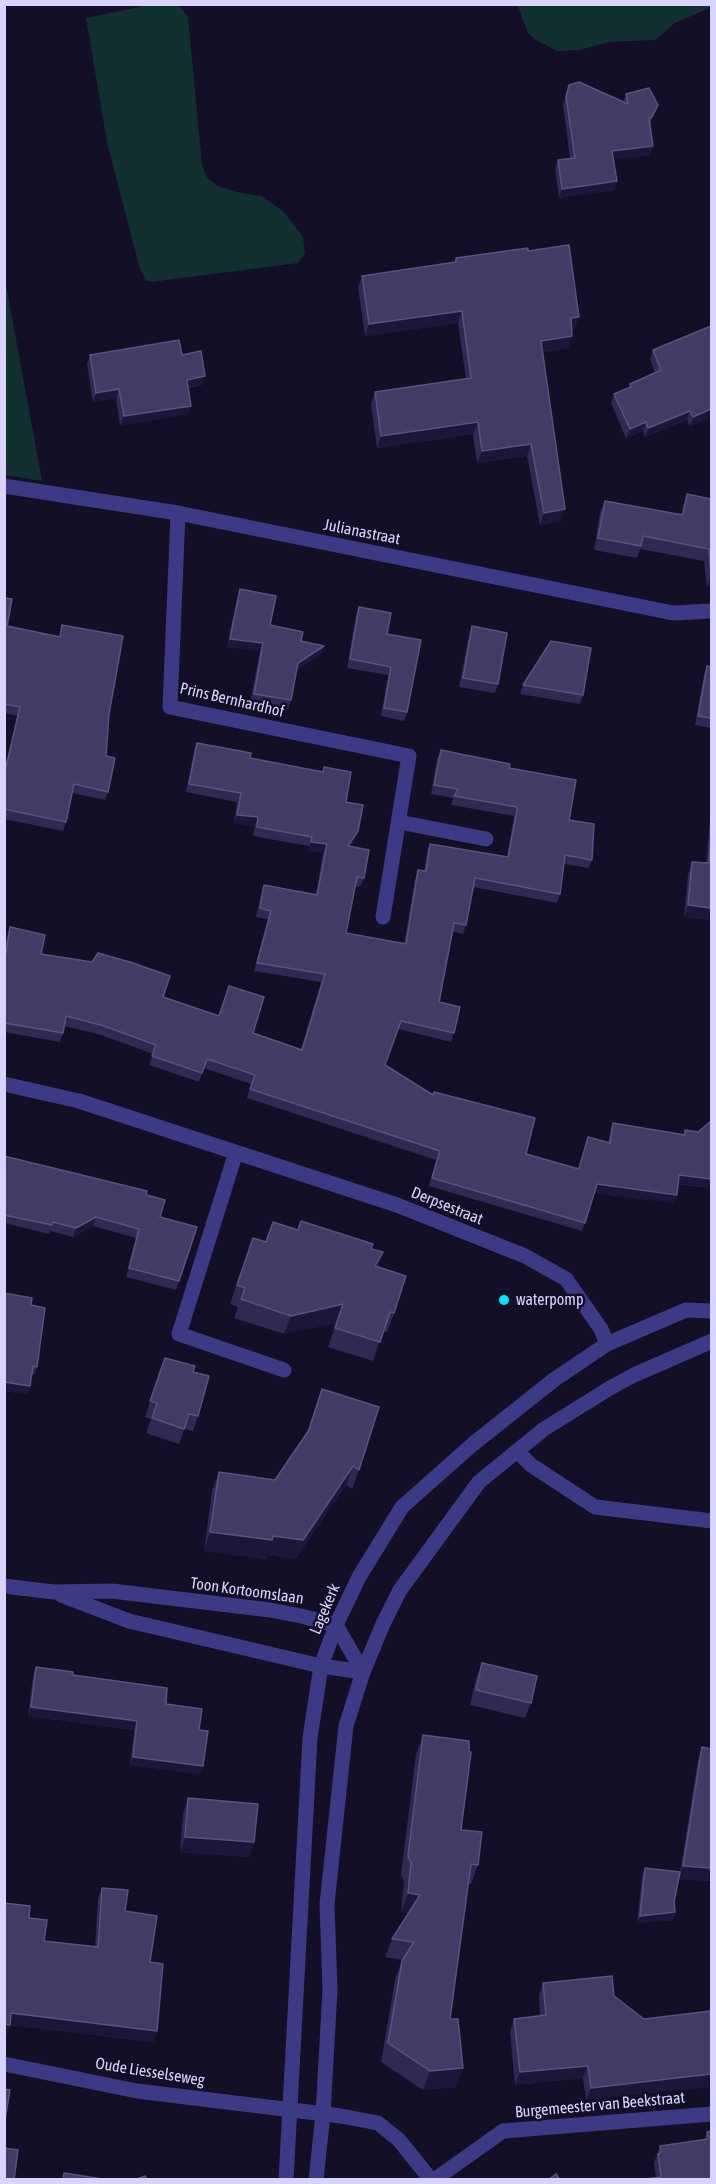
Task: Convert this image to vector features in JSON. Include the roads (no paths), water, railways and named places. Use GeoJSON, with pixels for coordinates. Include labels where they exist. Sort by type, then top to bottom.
{"type":"FeatureCollection","features":[{"type":"Feature","properties":{"kind":"street","name":"Julianastraat"},"geometry":{"type":"LineString","coordinates":[[4,486],[178,513],[673,613],[711,611]]}},
{"type":"Feature","properties":{"kind":"street","name":"Prins Bernhardhof"},"geometry":{"type":"LineString","coordinates":[[178,513],[170,707],[409,756],[383,917]]}},
{"type":"Feature","properties":{"kind":"street"},"geometry":{"type":"LineString","coordinates":[[399,822],[486,839]]}},
{"type":"Feature","properties":{"kind":"street","name":"Derpsestraat"},"geometry":{"type":"LineString","coordinates":[[4,1084],[79,1101],[397,1205],[525,1257],[566,1279],[601,1329],[607,1344]]}},
{"type":"Feature","properties":{"kind":"street"},"geometry":{"type":"LineString","coordinates":[[237,1152],[179,1334],[284,1370]]}},
{"type":"Feature","properties":{"kind":"street","name":"Lagekerk"},"geometry":{"type":"LineString","coordinates":[[286,2180],[310,1738],[321,1666],[336,1625],[359,1577],[402,1507],[473,1444],[555,1379],[607,1344],[686,1310],[711,1311]]}},
{"type":"Feature","properties":{"kind":"street"},"geometry":{"type":"LineString","coordinates":[[316,2180],[330,1990],[327,1904],[346,1726],[363,1672],[400,1590],[479,1482],[544,1429],[634,1375],[711,1341]]}},
{"type":"Feature","properties":{"kind":"street"},"geometry":{"type":"LineString","coordinates":[[517,1451],[531,1465],[596,1507],[711,1521]]}},
{"type":"Feature","properties":{"kind":"street","name":"Toon Kortoomslaan"},"geometry":{"type":"LineString","coordinates":[[4,1586],[54,1592],[112,1591],[270,1610],[336,1625]]}},
{"type":"Feature","properties":{"kind":"street"},"geometry":{"type":"LineString","coordinates":[[54,1592],[129,1621],[321,1666],[363,1672]]}},
{"type":"Feature","properties":{"kind":"street"},"geometry":{"type":"LineString","coordinates":[[336,1625],[363,1672]]}},
{"type":"Feature","properties":{"kind":"street","name":"Oude Liesselseweg"},"geometry":{"type":"LineString","coordinates":[[4,2064],[137,2091],[378,2123],[399,2140],[433,2180]]}},
{"type":"Feature","properties":{"kind":"street","name":"Burgemeester van Beekstraat"},"geometry":{"type":"LineString","coordinates":[[433,2180],[503,2131],[711,2114]]}},
{"type":"Feature","properties":{"kind":"place","name":"waterpomp"},"geometry":{"type":"Point","coordinates":[504,1300]}}]}
